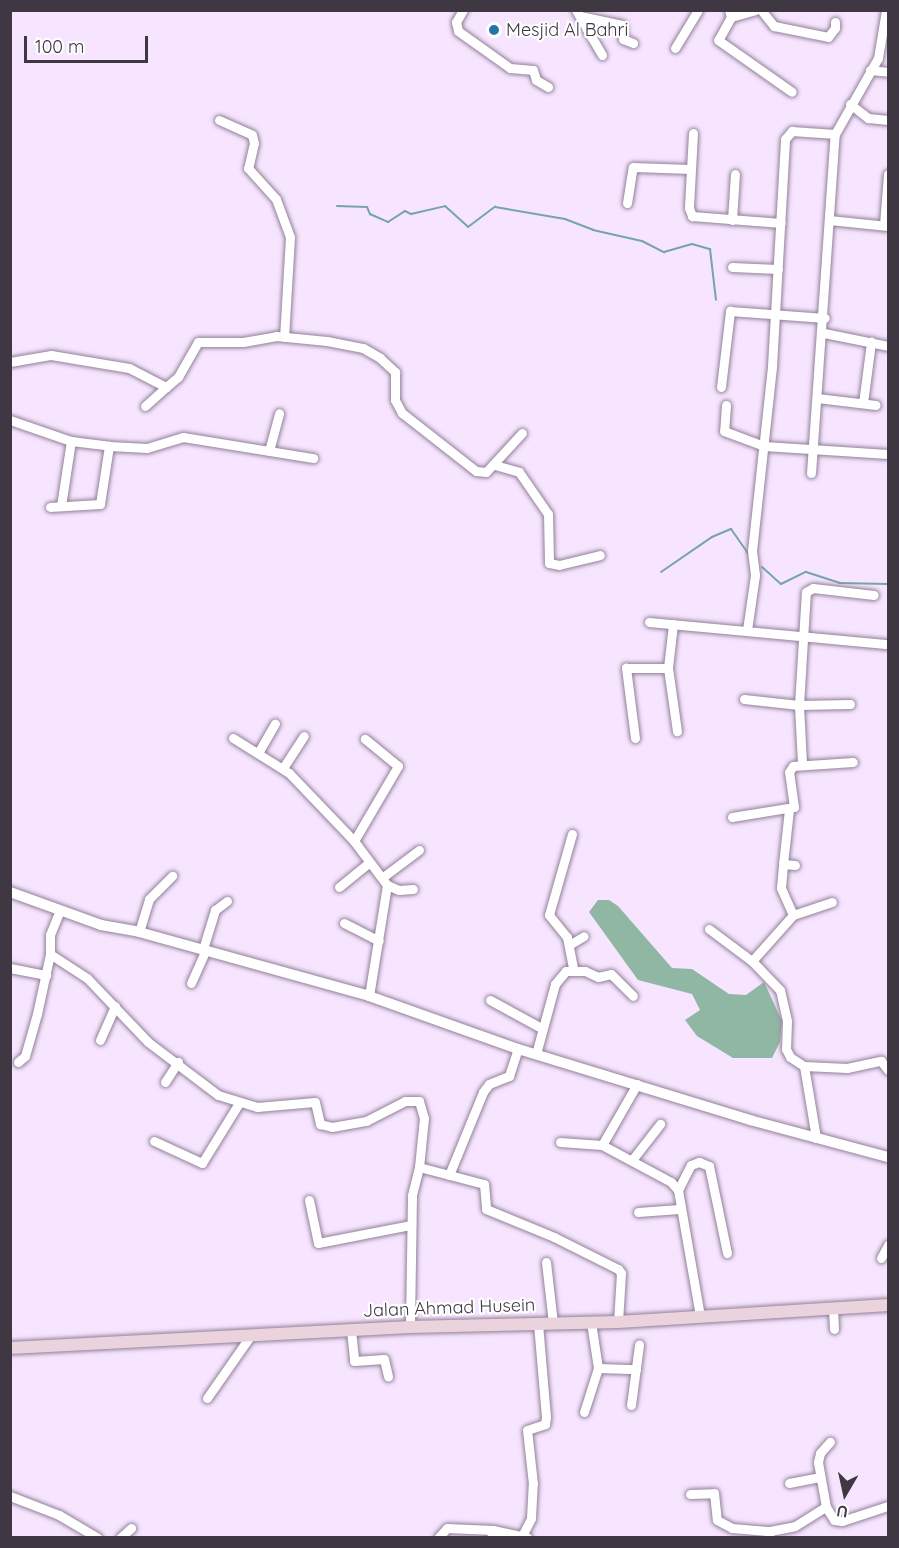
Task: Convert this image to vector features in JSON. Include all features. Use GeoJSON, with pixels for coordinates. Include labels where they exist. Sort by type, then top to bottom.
{"type":"FeatureCollection","features":[{"type":"Feature","properties":{"kind":"main road","name":"Jalan Ahmad Husein"},"geometry":{"type":"LineString","coordinates":[[10,1348],[410,1327],[618,1322],[888,1305]]}},
{"type":"Feature","properties":{"kind":"street"},"geometry":{"type":"LineString","coordinates":[[464,10],[456,22],[458,31],[510,68],[533,70],[536,80],[548,87]]}},
{"type":"Feature","properties":{"kind":"street"},"geometry":{"type":"LineString","coordinates":[[675,48],[698,10]]}},
{"type":"Feature","properties":{"kind":"street"},"geometry":{"type":"LineString","coordinates":[[755,10],[730,14],[717,40],[792,92]]}},
{"type":"Feature","properties":{"kind":"street"},"geometry":{"type":"LineString","coordinates":[[761,10],[774,26],[828,37],[835,22]]}},
{"type":"Feature","properties":{"kind":"street"},"geometry":{"type":"LineString","coordinates":[[811,473],[824,333],[835,134],[883,43],[886,10]]}},
{"type":"Feature","properties":{"kind":"street"},"geometry":{"type":"LineString","coordinates":[[578,13],[622,25],[623,39],[633,43]]}},
{"type":"Feature","properties":{"kind":"street"},"geometry":{"type":"LineString","coordinates":[[578,13],[602,55]]}},
{"type":"Feature","properties":{"kind":"street"},"geometry":{"type":"LineString","coordinates":[[870,70],[888,72]]}},
{"type":"Feature","properties":{"kind":"street"},"geometry":{"type":"LineString","coordinates":[[850,104],[868,118],[888,120]]}},
{"type":"Feature","properties":{"kind":"street"},"geometry":{"type":"LineString","coordinates":[[219,120],[252,135],[254,143],[248,168],[276,199],[290,237],[284,337]]}},
{"type":"Feature","properties":{"kind":"street"},"geometry":{"type":"LineString","coordinates":[[693,133],[690,213],[696,217],[781,224]]}},
{"type":"Feature","properties":{"kind":"street"},"geometry":{"type":"LineString","coordinates":[[747,630],[755,575],[752,551],[776,314],[787,133],[835,134]]}},
{"type":"Feature","properties":{"kind":"street"},"geometry":{"type":"LineString","coordinates":[[627,203],[633,167],[691,169]]}},
{"type":"Feature","properties":{"kind":"street"},"geometry":{"type":"LineString","coordinates":[[732,220],[735,174]]}},
{"type":"Feature","properties":{"kind":"street"},"geometry":{"type":"LineString","coordinates":[[829,220],[886,225],[888,174]]}},
{"type":"Feature","properties":{"kind":"street"},"geometry":{"type":"LineString","coordinates":[[732,267],[778,269]]}},
{"type":"Feature","properties":{"kind":"street"},"geometry":{"type":"LineString","coordinates":[[722,387],[728,312],[825,318]]}},
{"type":"Feature","properties":{"kind":"street"},"geometry":{"type":"LineString","coordinates":[[824,333],[888,346]]}},
{"type":"Feature","properties":{"kind":"street"},"geometry":{"type":"LineString","coordinates":[[145,406],[178,377],[198,342],[243,342],[284,337],[327,341],[371,351],[395,372],[395,400],[402,413],[476,471],[486,472],[495,465],[522,432]]}},
{"type":"Feature","properties":{"kind":"street"},"geometry":{"type":"LineString","coordinates":[[863,403],[871,342]]}},
{"type":"Feature","properties":{"kind":"street"},"geometry":{"type":"LineString","coordinates":[[10,362],[51,355],[129,368],[166,387]]}},
{"type":"Feature","properties":{"kind":"street"},"geometry":{"type":"LineString","coordinates":[[817,398],[876,405]]}},
{"type":"Feature","properties":{"kind":"street"},"geometry":{"type":"LineString","coordinates":[[726,405],[724,431],[764,446],[888,454]]}},
{"type":"Feature","properties":{"kind":"street"},"geometry":{"type":"LineString","coordinates":[[269,451],[279,413]]}},
{"type":"Feature","properties":{"kind":"street"},"geometry":{"type":"LineString","coordinates":[[10,420],[71,441],[109,446],[147,448],[183,437],[313,458]]}},
{"type":"Feature","properties":{"kind":"street"},"geometry":{"type":"LineString","coordinates":[[61,506],[71,441]]}},
{"type":"Feature","properties":{"kind":"street"},"geometry":{"type":"LineString","coordinates":[[50,507],[101,503],[109,446]]}},
{"type":"Feature","properties":{"kind":"street"},"geometry":{"type":"LineString","coordinates":[[495,465],[519,472],[548,514],[549,563],[559,565],[600,555]]}},
{"type":"Feature","properties":{"kind":"street"},"geometry":{"type":"LineString","coordinates":[[802,763],[799,705],[802,636],[809,589],[874,595]]}},
{"type":"Feature","properties":{"kind":"street"},"geometry":{"type":"LineString","coordinates":[[649,622],[888,644]]}},
{"type":"Feature","properties":{"kind":"street"},"geometry":{"type":"LineString","coordinates":[[673,624],[668,668],[677,732]]}},
{"type":"Feature","properties":{"kind":"street"},"geometry":{"type":"LineString","coordinates":[[634,738],[626,668],[668,668]]}},
{"type":"Feature","properties":{"kind":"street"},"geometry":{"type":"LineString","coordinates":[[744,699],[799,705],[850,704]]}},
{"type":"Feature","properties":{"kind":"street"},"geometry":{"type":"LineString","coordinates":[[258,753],[275,724]]}},
{"type":"Feature","properties":{"kind":"street"},"geometry":{"type":"LineString","coordinates":[[283,768],[304,736]]}},
{"type":"Feature","properties":{"kind":"street"},"geometry":{"type":"LineString","coordinates":[[232,738],[283,768],[354,842],[385,881],[399,890],[413,889]]}},
{"type":"Feature","properties":{"kind":"street"},"geometry":{"type":"LineString","coordinates":[[354,842],[398,766],[365,740]]}},
{"type":"Feature","properties":{"kind":"street"},"geometry":{"type":"LineString","coordinates":[[793,915],[781,888],[789,810],[795,801],[789,772],[802,763],[853,762]]}},
{"type":"Feature","properties":{"kind":"street"},"geometry":{"type":"LineString","coordinates":[[732,817],[789,810]]}},
{"type":"Feature","properties":{"kind":"street"},"geometry":{"type":"LineString","coordinates":[[572,834],[549,915],[567,937],[573,969]]}},
{"type":"Feature","properties":{"kind":"street"},"geometry":{"type":"LineString","coordinates":[[369,996],[379,942],[385,881],[418,850]]}},
{"type":"Feature","properties":{"kind":"street"},"geometry":{"type":"LineString","coordinates":[[339,887],[369,863]]}},
{"type":"Feature","properties":{"kind":"street"},"geometry":{"type":"LineString","coordinates":[[783,864],[795,865]]}},
{"type":"Feature","properties":{"kind":"street"},"geometry":{"type":"LineString","coordinates":[[140,932],[149,899],[172,876]]}},
{"type":"Feature","properties":{"kind":"street"},"geometry":{"type":"LineString","coordinates":[[10,892],[101,925],[140,932],[369,996],[536,1054],[816,1138],[888,1156]]}},
{"type":"Feature","properties":{"kind":"street"},"geometry":{"type":"LineString","coordinates":[[191,983],[205,950],[215,910],[226,902]]}},
{"type":"Feature","properties":{"kind":"street"},"geometry":{"type":"LineString","coordinates":[[752,961],[793,915],[832,902]]}},
{"type":"Feature","properties":{"kind":"street"},"geometry":{"type":"LineString","coordinates":[[18,1062],[25,1056],[46,975],[50,954],[50,935],[60,910]]}},
{"type":"Feature","properties":{"kind":"street"},"geometry":{"type":"LineString","coordinates":[[344,923],[379,942]]}},
{"type":"Feature","properties":{"kind":"street"},"geometry":{"type":"LineString","coordinates":[[709,929],[752,961],[780,990],[788,1053],[804,1066],[847,1068],[881,1061],[888,1070]]}},
{"type":"Feature","properties":{"kind":"street"},"geometry":{"type":"LineString","coordinates":[[569,945],[584,936]]}},
{"type":"Feature","properties":{"kind":"street"},"geometry":{"type":"LineString","coordinates":[[50,954],[87,978],[148,1042],[178,1062],[218,1095],[239,1103],[265,1107],[314,1102],[318,1104],[320,1124],[332,1127],[366,1121],[416,1099],[424,1118],[419,1167],[412,1196],[410,1327]]}},
{"type":"Feature","properties":{"kind":"street"},"geometry":{"type":"LineString","coordinates":[[10,968],[46,975]]}},
{"type":"Feature","properties":{"kind":"street"},"geometry":{"type":"LineString","coordinates":[[536,1054],[559,976],[573,969],[598,977],[607,974],[616,976],[633,996]]}},
{"type":"Feature","properties":{"kind":"street"},"geometry":{"type":"LineString","coordinates":[[490,1000],[543,1029]]}},
{"type":"Feature","properties":{"kind":"street"},"geometry":{"type":"LineString","coordinates":[[100,1040],[115,1006]]}},
{"type":"Feature","properties":{"kind":"street"},"geometry":{"type":"LineString","coordinates":[[449,1175],[483,1092],[489,1084],[509,1077],[518,1048]]}},
{"type":"Feature","properties":{"kind":"street"},"geometry":{"type":"LineString","coordinates":[[165,1082],[178,1062]]}},
{"type":"Feature","properties":{"kind":"street"},"geometry":{"type":"LineString","coordinates":[[804,1066],[816,1138]]}},
{"type":"Feature","properties":{"kind":"street"},"geometry":{"type":"LineString","coordinates":[[602,1145],[637,1084]]}},
{"type":"Feature","properties":{"kind":"street"},"geometry":{"type":"LineString","coordinates":[[154,1141],[202,1164],[239,1103]]}},
{"type":"Feature","properties":{"kind":"street"},"geometry":{"type":"LineString","coordinates":[[632,1160],[660,1124]]}},
{"type":"Feature","properties":{"kind":"street"},"geometry":{"type":"LineString","coordinates":[[560,1142],[602,1145],[632,1160],[678,1190]]}},
{"type":"Feature","properties":{"kind":"street"},"geometry":{"type":"LineString","coordinates":[[700,1316],[679,1209],[678,1190],[690,1166],[699,1162],[709,1166],[727,1252]]}},
{"type":"Feature","properties":{"kind":"street"},"geometry":{"type":"LineString","coordinates":[[419,1167],[484,1184],[485,1206],[490,1211],[554,1237],[618,1269],[621,1278],[618,1322]]}},
{"type":"Feature","properties":{"kind":"street"},"geometry":{"type":"LineString","coordinates":[[309,1200],[318,1243],[411,1225]]}},
{"type":"Feature","properties":{"kind":"street"},"geometry":{"type":"LineString","coordinates":[[638,1212],[679,1209]]}},
{"type":"Feature","properties":{"kind":"street"},"geometry":{"type":"LineString","coordinates":[[880,1258],[888,1245]]}},
{"type":"Feature","properties":{"kind":"street"},"geometry":{"type":"LineString","coordinates":[[546,1262],[553,1323]]}},
{"type":"Feature","properties":{"kind":"street"},"geometry":{"type":"LineString","coordinates":[[833,1309],[834,1329]]}},
{"type":"Feature","properties":{"kind":"street"},"geometry":{"type":"LineString","coordinates":[[584,1412],[598,1368],[591,1322]]}},
{"type":"Feature","properties":{"kind":"street"},"geometry":{"type":"LineString","coordinates":[[438,1538],[447,1528],[525,1537],[531,1518],[533,1496],[527,1430],[545,1424],[546,1417],[538,1323]]}},
{"type":"Feature","properties":{"kind":"street"},"geometry":{"type":"LineString","coordinates":[[351,1330],[354,1361],[384,1359],[388,1377]]}},
{"type":"Feature","properties":{"kind":"street"},"geometry":{"type":"LineString","coordinates":[[207,1398],[251,1335]]}},
{"type":"Feature","properties":{"kind":"street"},"geometry":{"type":"LineString","coordinates":[[631,1405],[639,1346]]}},
{"type":"Feature","properties":{"kind":"street"},"geometry":{"type":"LineString","coordinates":[[598,1368],[636,1369]]}},
{"type":"Feature","properties":{"kind":"street"},"geometry":{"type":"LineString","coordinates":[[830,1442],[820,1453],[819,1477],[826,1507],[834,1520],[842,1521],[888,1506]]}},
{"type":"Feature","properties":{"kind":"street"},"geometry":{"type":"LineString","coordinates":[[789,1483],[819,1477]]}},
{"type":"Feature","properties":{"kind":"street"},"geometry":{"type":"LineString","coordinates":[[690,1494],[714,1493],[717,1520],[732,1528],[769,1534],[795,1526],[826,1507]]}},
{"type":"Feature","properties":{"kind":"street"},"geometry":{"type":"LineString","coordinates":[[10,1496],[43,1507],[98,1538]]}},
{"type":"Feature","properties":{"kind":"street"},"geometry":{"type":"LineString","coordinates":[[795,1526],[796,1538]]}},
{"type":"Feature","properties":{"kind":"street"},"geometry":{"type":"LineString","coordinates":[[120,1538],[131,1528]]}},
{"type":"Feature","properties":{"kind":"green space"},"geometry":{"type":"Polygon","coordinates":[[[598,900],[609,900],[618,906],[672,968],[692,969],[729,994],[746,995],[764,982],[782,1021],[780,1042],[772,1058],[733,1058],[697,1036],[685,1020],[700,1010],[692,994],[638,980],[589,912],[598,900]]]}},
{"type":"Feature","properties":{"kind":"waterway"},"geometry":{"type":"LineString","coordinates":[[337,206],[367,207],[370,214],[388,222],[405,211],[411,214],[445,206],[468,227],[495,207],[565,219],[593,230],[642,241],[664,252],[692,244],[710,249],[716,300]]}},
{"type":"Feature","properties":{"kind":"waterway"},"geometry":{"type":"LineString","coordinates":[[661,572],[712,537],[731,529],[749,555]]}},
{"type":"Feature","properties":{"kind":"waterway"},"geometry":{"type":"LineString","coordinates":[[762,567],[781,584],[806,572],[839,583],[888,584]]}},
{"type":"Feature","properties":{"kind":"place","name":"Mesjid Al Bahri"},"geometry":{"type":"Point","coordinates":[494,30]}}]}
